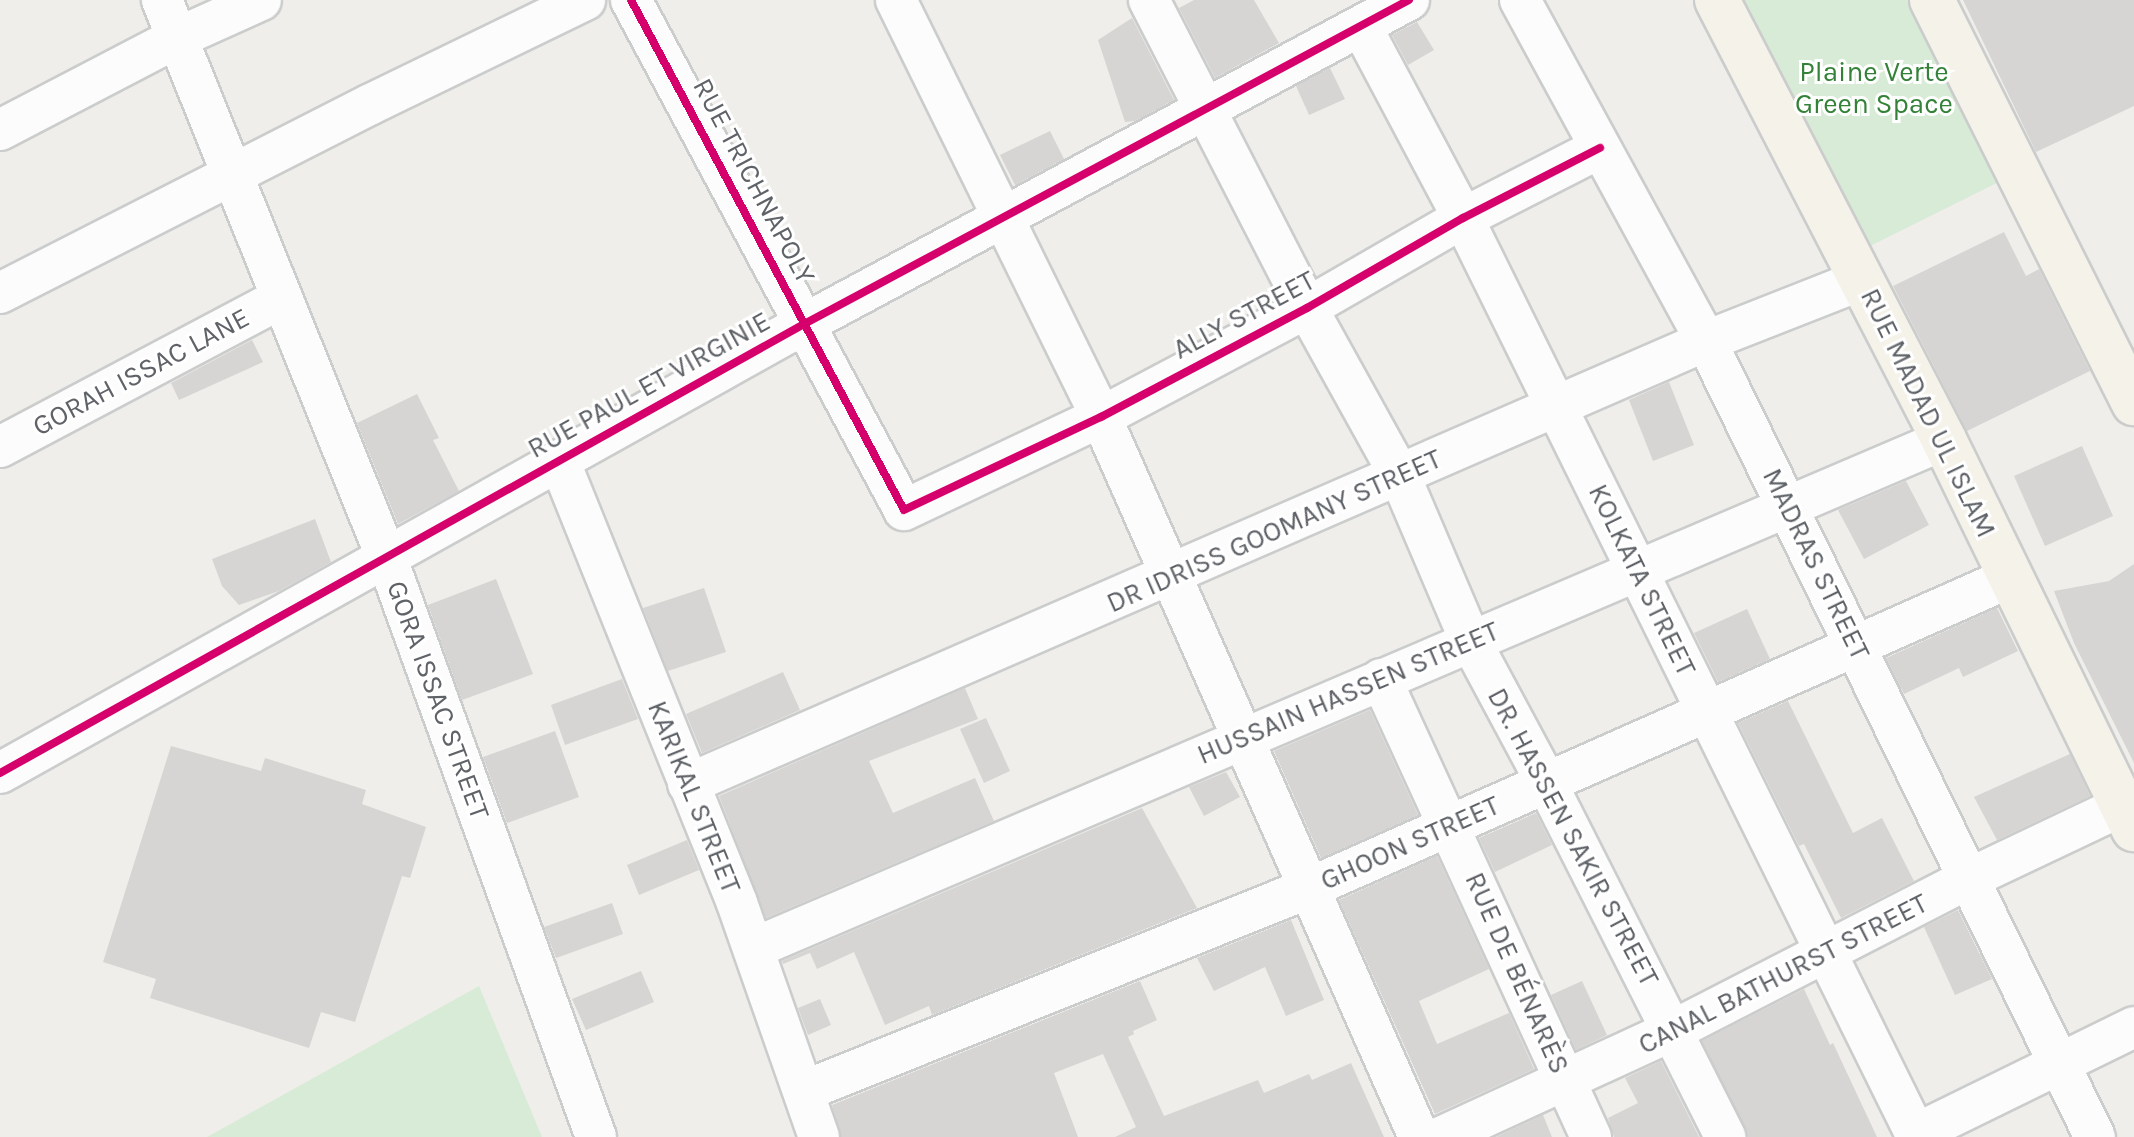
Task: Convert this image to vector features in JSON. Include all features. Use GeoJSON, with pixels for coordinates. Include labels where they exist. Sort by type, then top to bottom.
{"type":"FeatureCollection","features":[{"type":"Feature","properties":{"kind":"main road","name":"RUE MADAD UL ISLAM"},"geometry":{"type":"LineString","coordinates":[[1717,0],[1944,440],[2128,817]]}},
{"type":"Feature","properties":{"kind":"main road"},"geometry":{"type":"LineString","coordinates":[[1932,0],[2134,403]]}},
{"type":"Feature","properties":{"kind":"street","name":"GORA ISSAC STREET"},"geometry":{"type":"LineString","coordinates":[[162,0],[386,556],[596,1137]]}},
{"type":"Feature","properties":{"kind":"street"},"geometry":{"type":"LineString","coordinates":[[0,130],[177,38],[261,0]]}},
{"type":"Feature","properties":{"kind":"street"},"geometry":{"type":"LineString","coordinates":[[0,293],[371,104],[585,0]]}},
{"type":"Feature","properties":{"kind":"street","name":"RUE TRICHNAPOLY"},"geometry":{"type":"LineString","coordinates":[[631,0],[904,510]]}},
{"type":"Feature","properties":{"kind":"street"},"geometry":{"type":"LineString","coordinates":[[896,0],[1101,417],[1419,1137]]}},
{"type":"Feature","properties":{"kind":"street","name":"DR. HASSEN SAKIR STREET"},"geometry":{"type":"LineString","coordinates":[[1149,0],[1307,308],[1400,476],[1470,640],[1674,1030],[1725,1137]]}},
{"type":"Feature","properties":{"kind":"street","name":"RUE PAUL ET VIRGINIE"},"geometry":{"type":"LineString","coordinates":[[0,773],[806,323],[1409,0]]}},
{"type":"Feature","properties":{"kind":"street","name":"MADRAS STREET"},"geometry":{"type":"LineString","coordinates":[[1520,0],[1706,341],[2095,1137]]}},
{"type":"Feature","properties":{"kind":"street","name":"KOLKATA STREET"},"geometry":{"type":"LineString","coordinates":[[1361,26],[1463,218],[1916,1136]]}},
{"type":"Feature","properties":{"kind":"street","name":"ALLY STREET"},"geometry":{"type":"LineString","coordinates":[[904,510],[1101,417],[1307,308],[1463,218],[1600,148]]}},
{"type":"Feature","properties":{"kind":"street","name":"DR IDRISS GOOMANY STREET"},"geometry":{"type":"LineString","coordinates":[[688,784],[1172,576],[1706,341],[1861,280]]}},
{"type":"Feature","properties":{"kind":"street","name":"GORAH ISSAC LANE"},"geometry":{"type":"LineString","coordinates":[[0,447],[282,298]]}},
{"type":"Feature","properties":{"kind":"street","name":"HUSSAIN HASSEN STREET"},"geometry":{"type":"LineString","coordinates":[[754,948],[1944,440]]}},
{"type":"Feature","properties":{"kind":"street","name":"KARIKAL STREET"},"geometry":{"type":"LineString","coordinates":[[559,460],[754,948],[819,1137]]}},
{"type":"Feature","properties":{"kind":"street","name":"GHOON STREET"},"geometry":{"type":"LineString","coordinates":[[804,1091],[1309,888],[2009,578]]}},
{"type":"Feature","properties":{"kind":"street","name":"RUE DE BÉNARÈS"},"geometry":{"type":"LineString","coordinates":[[1381,679],[1591,1137]]}},
{"type":"Feature","properties":{"kind":"street","name":"CANAL BATHURST STREET"},"geometry":{"type":"LineString","coordinates":[[1441,1137],[1674,1030],[1968,879],[2128,817]]}},
{"type":"Feature","properties":{"kind":"street"},"geometry":{"type":"LineString","coordinates":[[1916,1136],[2134,1027]]}},
{"type":"Feature","properties":{"kind":"green space","name":"Plaine Verte Green Space"},"geometry":{"type":"Polygon","coordinates":[[[1735,0],[1925,0],[2013,175],[1860,251],[1735,0]]]}},
{"type":"Feature","properties":{"kind":"green space"},"geometry":{"type":"Polygon","coordinates":[[[479,986],[542,1137],[207,1137],[479,986]]]}},
{"type":"Feature","properties":{"kind":"building"},"geometry":{"type":"Polygon","coordinates":[[[1194,0],[1254,0],[1279,43],[1215,78],[1179,8],[1194,0]]]}},
{"type":"Feature","properties":{"kind":"building"},"geometry":{"type":"Polygon","coordinates":[[[1963,0],[2134,0],[2134,106],[2036,152],[1963,0]]]}},
{"type":"Feature","properties":{"kind":"building"},"geometry":{"type":"Polygon","coordinates":[[[1132,18],[1174,100],[1135,121],[1125,122],[1098,40],[1132,18]]]}},
{"type":"Feature","properties":{"kind":"building"},"geometry":{"type":"Polygon","coordinates":[[[1417,22],[1434,50],[1408,65],[1392,35],[1417,22]]]}},
{"type":"Feature","properties":{"kind":"building"},"geometry":{"type":"Polygon","coordinates":[[[1330,68],[1345,99],[1309,115],[1296,86],[1330,68]]]}},
{"type":"Feature","properties":{"kind":"building"},"geometry":{"type":"Polygon","coordinates":[[[1050,131],[1064,159],[1015,185],[1000,155],[1050,131]]]}},
{"type":"Feature","properties":{"kind":"building"},"geometry":{"type":"Polygon","coordinates":[[[2004,232],[2026,276],[2039,269],[2090,371],[1967,431],[1893,286],[2004,232]]]}},
{"type":"Feature","properties":{"kind":"building"},"geometry":{"type":"Polygon","coordinates":[[[252,340],[263,362],[179,400],[171,383],[252,340]]]}},
{"type":"Feature","properties":{"kind":"building"},"geometry":{"type":"Polygon","coordinates":[[[1669,382],[1694,445],[1653,461],[1629,400],[1669,382]]]}},
{"type":"Feature","properties":{"kind":"building"},"geometry":{"type":"Polygon","coordinates":[[[417,394],[439,438],[433,440],[459,491],[398,524],[357,423],[417,394]]]}},
{"type":"Feature","properties":{"kind":"building"},"geometry":{"type":"Polygon","coordinates":[[[2082,446],[2113,516],[2045,546],[2014,476],[2082,446]]]}},
{"type":"Feature","properties":{"kind":"building"},"geometry":{"type":"Polygon","coordinates":[[[1906,481],[1929,525],[1864,559],[1838,510],[1906,481]]]}},
{"type":"Feature","properties":{"kind":"building"},"geometry":{"type":"Polygon","coordinates":[[[315,519],[331,562],[279,591],[239,605],[222,586],[212,559],[315,519]]]}},
{"type":"Feature","properties":{"kind":"building"},"geometry":{"type":"Polygon","coordinates":[[[2134,564],[2134,763],[2074,643],[2054,591],[2109,581],[2134,564]]]}},
{"type":"Feature","properties":{"kind":"building"},"geometry":{"type":"Polygon","coordinates":[[[496,579],[533,674],[462,700],[428,605],[496,579]]]}},
{"type":"Feature","properties":{"kind":"building"},"geometry":{"type":"Polygon","coordinates":[[[704,588],[726,652],[668,671],[643,608],[704,588]]]}},
{"type":"Feature","properties":{"kind":"building"},"geometry":{"type":"Polygon","coordinates":[[[1997,608],[2018,651],[1963,677],[1959,668],[1904,694],[1886,658],[1997,608]]]}},
{"type":"Feature","properties":{"kind":"building"},"geometry":{"type":"Polygon","coordinates":[[[1747,609],[1770,659],[1718,682],[1694,633],[1747,609]]]}},
{"type":"Feature","properties":{"kind":"building"},"geometry":{"type":"Polygon","coordinates":[[[783,672],[800,710],[702,753],[686,714],[783,672]]]}},
{"type":"Feature","properties":{"kind":"building"},"geometry":{"type":"Polygon","coordinates":[[[622,679],[638,719],[565,745],[551,705],[622,679]]]}},
{"type":"Feature","properties":{"kind":"building"},"geometry":{"type":"Polygon","coordinates":[[[965,688],[978,719],[869,761],[893,813],[975,778],[994,821],[766,918],[719,796],[965,688]]]}},
{"type":"Feature","properties":{"kind":"building"},"geometry":{"type":"Polygon","coordinates":[[[1788,701],[1853,833],[1882,818],[1914,881],[1841,918],[1804,844],[1799,846],[1738,723],[1788,701]]]}},
{"type":"Feature","properties":{"kind":"building"},"geometry":{"type":"Polygon","coordinates":[[[1370,710],[1418,815],[1321,858],[1274,751],[1370,710]]]}},
{"type":"Feature","properties":{"kind":"building"},"geometry":{"type":"Polygon","coordinates":[[[986,718],[1010,771],[984,783],[960,729],[986,718]]]}},
{"type":"Feature","properties":{"kind":"building"},"geometry":{"type":"Polygon","coordinates":[[[555,731],[579,797],[507,823],[483,757],[555,731]]]}},
{"type":"Feature","properties":{"kind":"building"},"geometry":{"type":"Polygon","coordinates":[[[171,746],[261,771],[265,758],[366,790],[362,804],[426,827],[410,878],[402,876],[355,1022],[321,1012],[309,1048],[150,998],[156,979],[103,962],[171,746]]]}},
{"type":"Feature","properties":{"kind":"building"},"geometry":{"type":"Polygon","coordinates":[[[2070,754],[2090,796],[1997,840],[1974,797],[2070,754]]]}},
{"type":"Feature","properties":{"kind":"building"},"geometry":{"type":"Polygon","coordinates":[[[1226,772],[1240,797],[1204,816],[1189,787],[1226,772]]]}},
{"type":"Feature","properties":{"kind":"building"},"geometry":{"type":"Polygon","coordinates":[[[1142,808],[1197,908],[932,1015],[929,1006],[885,1025],[854,952],[817,969],[810,953],[783,964],[782,961],[1142,808]]]}},
{"type":"Feature","properties":{"kind":"building"},"geometry":{"type":"Polygon","coordinates":[[[1536,813],[1552,845],[1495,872],[1479,838],[1536,813]]]}},
{"type":"Feature","properties":{"kind":"building"},"geometry":{"type":"Polygon","coordinates":[[[687,840],[699,870],[639,895],[627,865],[687,840]]]}},
{"type":"Feature","properties":{"kind":"building"},"geometry":{"type":"Polygon","coordinates":[[[1437,856],[1489,969],[1419,1001],[1437,1044],[1509,1013],[1534,1069],[1435,1114],[1339,900],[1437,856]]]}},
{"type":"Feature","properties":{"kind":"building"},"geometry":{"type":"Polygon","coordinates":[[[612,903],[623,934],[556,958],[544,927],[612,903]]]}},
{"type":"Feature","properties":{"kind":"building"},"geometry":{"type":"Polygon","coordinates":[[[1958,910],[1992,979],[1955,995],[1924,927],[1958,910]]]}},
{"type":"Feature","properties":{"kind":"building"},"geometry":{"type":"Polygon","coordinates":[[[1291,920],[1324,1000],[1286,1016],[1265,967],[1214,991],[1197,958],[1291,920]]]}},
{"type":"Feature","properties":{"kind":"building"},"geometry":{"type":"Polygon","coordinates":[[[641,971],[654,1002],[586,1030],[572,999],[641,971]]]}},
{"type":"Feature","properties":{"kind":"building"},"geometry":{"type":"Polygon","coordinates":[[[1140,981],[1157,1020],[1133,1031],[1134,1034],[1128,1037],[1164,1116],[1258,1080],[1264,1093],[1309,1074],[1312,1080],[1351,1063],[1384,1137],[1115,1137],[1136,1127],[1103,1054],[1054,1073],[1078,1137],[841,1137],[832,1105],[1140,981]]]}},
{"type":"Feature","properties":{"kind":"building"},"geometry":{"type":"Polygon","coordinates":[[[1582,981],[1607,1035],[1576,1050],[1551,995],[1582,981]]]}},
{"type":"Feature","properties":{"kind":"building"},"geometry":{"type":"Polygon","coordinates":[[[1804,989],[1877,1137],[1748,1137],[1702,1041],[1804,989]]]}},
{"type":"Feature","properties":{"kind":"building"},"geometry":{"type":"Polygon","coordinates":[[[820,999],[831,1025],[808,1035],[798,1008],[820,999]]]}},
{"type":"Feature","properties":{"kind":"building"},"geometry":{"type":"Polygon","coordinates":[[[1661,1061],[1699,1137],[1614,1137],[1608,1118],[1638,1103],[1625,1078],[1661,1061]]]}},
{"type":"Feature","properties":{"kind":"building"},"geometry":{"type":"Polygon","coordinates":[[[1543,1115],[1552,1137],[1496,1137],[1543,1115]]]}},
{"type":"Feature","properties":{"kind":"cycle path"},"geometry":{"type":"LineString","coordinates":[[631,0],[904,510],[1101,417],[1307,308],[1463,218],[1600,148]]}},
{"type":"Feature","properties":{"kind":"cycle path"},"geometry":{"type":"LineString","coordinates":[[0,773],[806,323],[1409,0]]}}]}
